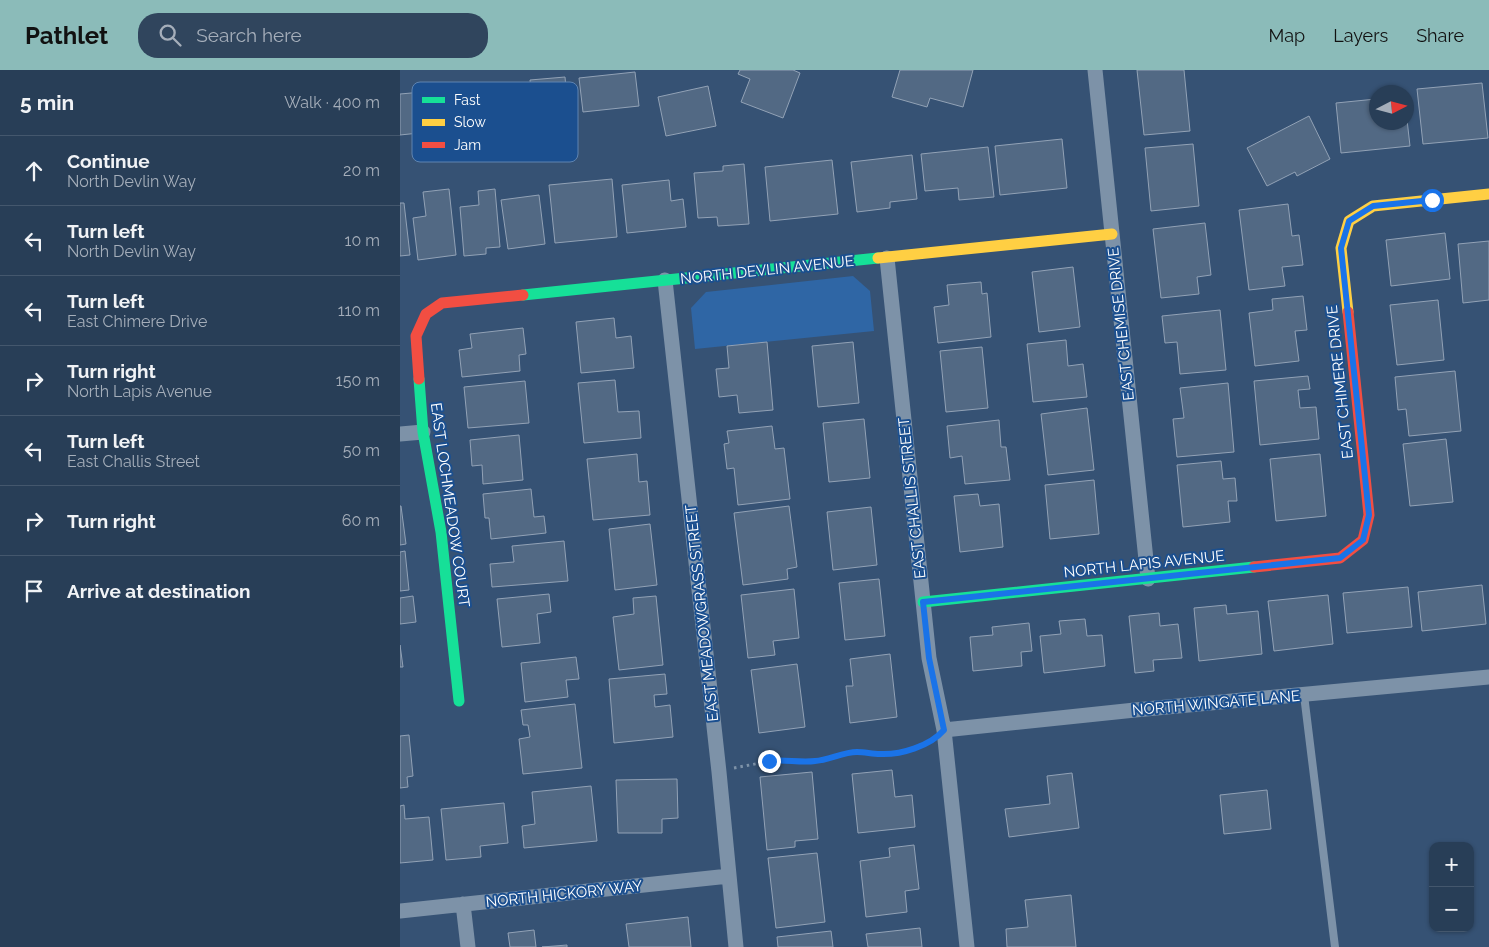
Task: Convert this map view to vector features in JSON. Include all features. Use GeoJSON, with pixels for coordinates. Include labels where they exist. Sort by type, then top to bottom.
{"type":"FeatureCollection","features":[{"type":"Feature","properties":{"kind":"street","name":"EAST CHEMISE DRIVE"},"geometry":{"type":"LineString","coordinates":[[1095,70],[1148,579]]}},
{"type":"Feature","properties":{"kind":"street","name":"EAST CHIMERE DRIVE"},"geometry":{"type":"LineString","coordinates":[[1363,540],[1369,515],[1341,248],[1349,221],[1373,206],[1489,194]]}},
{"type":"Feature","properties":{"kind":"street","name":"NORTH DEVLIN AVENUE"},"geometry":{"type":"LineString","coordinates":[[426,314],[442,303],[1112,234]]}},
{"type":"Feature","properties":{"kind":"street","name":"EAST CHALLIS STREET"},"geometry":{"type":"LineString","coordinates":[[887,258],[929,658],[944,730],[967,947]]}},
{"type":"Feature","properties":{"kind":"street","name":"EAST MEADOWGRASS STREET"},"geometry":{"type":"LineString","coordinates":[[665,280],[719,772],[736,947]]}},
{"type":"Feature","properties":{"kind":"street","name":"EAST LOCHMEADOW COURT"},"geometry":{"type":"LineString","coordinates":[[426,314],[416,336],[423,432],[441,532],[459,701]]}},
{"type":"Feature","properties":{"kind":"street"},"geometry":{"type":"LineString","coordinates":[[400,434],[423,432]]}},
{"type":"Feature","properties":{"kind":"street","name":"NORTH LAPIS AVENUE"},"geometry":{"type":"LineString","coordinates":[[923,602],[1340,558],[1363,540]]}},
{"type":"Feature","properties":{"kind":"street","name":"NORTH WINGATE LANE"},"geometry":{"type":"LineString","coordinates":[[944,730],[1489,677]]}},
{"type":"Feature","properties":{"kind":"street","name":"NORTH HICKORY WAY"},"geometry":{"type":"LineString","coordinates":[[400,911],[729,876]]}},
{"type":"Feature","properties":{"kind":"street"},"geometry":{"type":"LineString","coordinates":[[463,904],[468,947]]}},
{"type":"Feature","properties":{"kind":"lane"},"geometry":{"type":"LineString","coordinates":[[1304,695],[1335,947]]}},
{"type":"Feature","properties":{"kind":"path"},"geometry":{"type":"LineString","coordinates":[[719,772],[776,760],[804,762],[832,758],[846,753],[893,754],[904,752],[931,741],[944,730]]}},
{"type":"Feature","properties":{"kind":"shaded area"},"geometry":{"type":"Polygon","coordinates":[[[853,276],[870,291],[874,331],[695,349],[691,308],[706,292],[853,276]]]}},
{"type":"Feature","properties":{"kind":"building"},"geometry":{"type":"Polygon","coordinates":[[[740,70],[793,70],[800,73],[783,118],[741,102],[750,79],[738,74],[740,70]]]}},
{"type":"Feature","properties":{"kind":"building"},"geometry":{"type":"Polygon","coordinates":[[[900,70],[973,70],[963,107],[930,98],[927,107],[892,97],[900,70]]]}},
{"type":"Feature","properties":{"kind":"building"},"geometry":{"type":"Polygon","coordinates":[[[1137,70],[1184,70],[1190,131],[1144,135],[1137,70]]]}},
{"type":"Feature","properties":{"kind":"building"},"geometry":{"type":"Polygon","coordinates":[[[635,72],[639,106],[583,112],[579,78],[635,72]]]}},
{"type":"Feature","properties":{"kind":"building"},"geometry":{"type":"Polygon","coordinates":[[[565,77],[565,82],[530,82],[530,80],[565,77]]]}},
{"type":"Feature","properties":{"kind":"building"},"geometry":{"type":"Polygon","coordinates":[[[1482,83],[1488,138],[1423,144],[1417,89],[1482,83]]]}},
{"type":"Feature","properties":{"kind":"building"},"geometry":{"type":"Polygon","coordinates":[[[708,86],[716,126],[666,136],[658,97],[708,86]]]}},
{"type":"Feature","properties":{"kind":"building"},"geometry":{"type":"Polygon","coordinates":[[[412,93],[412,134],[400,135],[400,94],[412,93]]]}},
{"type":"Feature","properties":{"kind":"building"},"geometry":{"type":"Polygon","coordinates":[[[1369,100],[1369,130],[1408,130],[1410,146],[1341,153],[1336,103],[1369,100]]]}},
{"type":"Feature","properties":{"kind":"building"},"geometry":{"type":"Polygon","coordinates":[[[1309,116],[1330,159],[1297,176],[1295,172],[1267,186],[1247,148],[1309,116]]]}},
{"type":"Feature","properties":{"kind":"building"},"geometry":{"type":"Polygon","coordinates":[[[1062,139],[1067,188],[1000,195],[995,146],[1062,139]]]}},
{"type":"Feature","properties":{"kind":"building"},"geometry":{"type":"Polygon","coordinates":[[[1193,144],[1199,206],[1151,211],[1145,148],[1193,144]]]}},
{"type":"Feature","properties":{"kind":"building"},"geometry":{"type":"Polygon","coordinates":[[[988,147],[994,197],[959,200],[958,188],[925,191],[921,154],[988,147]]]}},
{"type":"Feature","properties":{"kind":"building"},"geometry":{"type":"Polygon","coordinates":[[[912,155],[917,199],[890,202],[890,208],[857,212],[851,162],[912,155]]]}},
{"type":"Feature","properties":{"kind":"building"},"geometry":{"type":"Polygon","coordinates":[[[832,160],[838,214],[770,221],[765,167],[832,160]]]}},
{"type":"Feature","properties":{"kind":"building"},"geometry":{"type":"Polygon","coordinates":[[[744,164],[749,224],[718,226],[717,217],[698,218],[694,173],[723,171],[723,166],[744,164]]]}},
{"type":"Feature","properties":{"kind":"building"},"geometry":{"type":"Polygon","coordinates":[[[612,179],[617,237],[555,243],[549,185],[612,179]]]}},
{"type":"Feature","properties":{"kind":"building"},"geometry":{"type":"Polygon","coordinates":[[[669,180],[671,201],[683,199],[686,227],[627,233],[622,185],[669,180]]]}},
{"type":"Feature","properties":{"kind":"building"},"geometry":{"type":"Polygon","coordinates":[[[449,189],[456,255],[418,260],[413,218],[426,216],[423,192],[449,189]]]}},
{"type":"Feature","properties":{"kind":"building"},"geometry":{"type":"Polygon","coordinates":[[[495,189],[500,247],[486,248],[486,254],[464,256],[460,207],[479,205],[478,191],[495,189]]]}},
{"type":"Feature","properties":{"kind":"building"},"geometry":{"type":"Polygon","coordinates":[[[539,195],[545,244],[508,249],[501,200],[539,195]]]}},
{"type":"Feature","properties":{"kind":"building"},"geometry":{"type":"Polygon","coordinates":[[[400,203],[404,203],[410,255],[400,256],[400,203]]]}},
{"type":"Feature","properties":{"kind":"building"},"geometry":{"type":"Polygon","coordinates":[[[1288,204],[1292,236],[1299,235],[1303,265],[1282,267],[1285,286],[1249,290],[1239,210],[1288,204]]]}},
{"type":"Feature","properties":{"kind":"building"},"geometry":{"type":"Polygon","coordinates":[[[1205,223],[1211,275],[1197,277],[1199,294],[1161,298],[1153,229],[1205,223]]]}},
{"type":"Feature","properties":{"kind":"building"},"geometry":{"type":"Polygon","coordinates":[[[1445,233],[1450,279],[1391,286],[1386,240],[1445,233]]]}},
{"type":"Feature","properties":{"kind":"building"},"geometry":{"type":"Polygon","coordinates":[[[1489,241],[1489,300],[1463,303],[1458,244],[1489,241]]]}},
{"type":"Feature","properties":{"kind":"building"},"geometry":{"type":"Polygon","coordinates":[[[1073,267],[1080,327],[1039,332],[1032,272],[1073,267]]]}},
{"type":"Feature","properties":{"kind":"building"},"geometry":{"type":"Polygon","coordinates":[[[981,282],[982,294],[987,293],[991,337],[938,343],[934,307],[949,305],[947,285],[981,282]]]}},
{"type":"Feature","properties":{"kind":"building"},"geometry":{"type":"Polygon","coordinates":[[[1303,296],[1307,330],[1295,331],[1299,361],[1255,366],[1249,313],[1273,310],[1272,299],[1303,296]]]}},
{"type":"Feature","properties":{"kind":"building"},"geometry":{"type":"Polygon","coordinates":[[[1438,300],[1444,360],[1397,365],[1390,305],[1438,300]]]}},
{"type":"Feature","properties":{"kind":"building"},"geometry":{"type":"Polygon","coordinates":[[[1220,310],[1226,370],[1180,374],[1177,342],[1165,343],[1162,316],[1220,310]]]}},
{"type":"Feature","properties":{"kind":"building"},"geometry":{"type":"Polygon","coordinates":[[[614,318],[616,338],[631,336],[634,368],[581,373],[576,322],[614,318]]]}},
{"type":"Feature","properties":{"kind":"building"},"geometry":{"type":"Polygon","coordinates":[[[523,328],[526,354],[519,355],[520,371],[462,377],[459,350],[472,348],[470,334],[523,328]]]}},
{"type":"Feature","properties":{"kind":"building"},"geometry":{"type":"Polygon","coordinates":[[[1066,340],[1068,366],[1083,364],[1087,397],[1033,402],[1027,344],[1066,340]]]}},
{"type":"Feature","properties":{"kind":"building"},"geometry":{"type":"Polygon","coordinates":[[[767,342],[773,410],[739,413],[737,395],[719,397],[716,369],[729,368],[727,346],[767,342]]]}},
{"type":"Feature","properties":{"kind":"building"},"geometry":{"type":"Polygon","coordinates":[[[853,342],[859,403],[818,407],[812,346],[853,342]]]}},
{"type":"Feature","properties":{"kind":"building"},"geometry":{"type":"Polygon","coordinates":[[[982,347],[988,408],[946,412],[940,351],[982,347]]]}},
{"type":"Feature","properties":{"kind":"building"},"geometry":{"type":"Polygon","coordinates":[[[1455,371],[1461,431],[1409,436],[1406,409],[1398,410],[1395,377],[1455,371]]]}},
{"type":"Feature","properties":{"kind":"building"},"geometry":{"type":"Polygon","coordinates":[[[1308,376],[1310,389],[1298,390],[1300,408],[1316,407],[1319,439],[1260,445],[1254,381],[1308,376]]]}},
{"type":"Feature","properties":{"kind":"building"},"geometry":{"type":"Polygon","coordinates":[[[615,380],[618,412],[639,411],[641,438],[584,443],[578,383],[615,380]]]}},
{"type":"Feature","properties":{"kind":"building"},"geometry":{"type":"Polygon","coordinates":[[[525,381],[529,423],[468,428],[464,387],[525,381]]]}},
{"type":"Feature","properties":{"kind":"building"},"geometry":{"type":"Polygon","coordinates":[[[1228,383],[1234,452],[1177,457],[1173,419],[1184,418],[1180,388],[1228,383]]]}},
{"type":"Feature","properties":{"kind":"building"},"geometry":{"type":"Polygon","coordinates":[[[1087,408],[1094,470],[1048,475],[1041,414],[1087,408]]]}},
{"type":"Feature","properties":{"kind":"building"},"geometry":{"type":"Polygon","coordinates":[[[864,419],[870,478],[829,482],[823,423],[864,419]]]}},
{"type":"Feature","properties":{"kind":"building"},"geometry":{"type":"Polygon","coordinates":[[[999,420],[1001,447],[1006,447],[1010,480],[965,484],[962,456],[950,458],[947,426],[999,420]]]}},
{"type":"Feature","properties":{"kind":"building"},"geometry":{"type":"Polygon","coordinates":[[[772,426],[775,449],[784,448],[790,499],[738,505],[734,468],[727,469],[724,444],[729,443],[727,431],[772,426]]]}},
{"type":"Feature","properties":{"kind":"building"},"geometry":{"type":"Polygon","coordinates":[[[519,435],[523,480],[483,484],[482,465],[472,466],[470,440],[519,435]]]}},
{"type":"Feature","properties":{"kind":"building"},"geometry":{"type":"Polygon","coordinates":[[[1446,439],[1453,502],[1410,506],[1403,444],[1446,439]]]}},
{"type":"Feature","properties":{"kind":"building"},"geometry":{"type":"Polygon","coordinates":[[[637,454],[639,482],[647,481],[650,515],[593,520],[587,459],[637,454]]]}},
{"type":"Feature","properties":{"kind":"building"},"geometry":{"type":"Polygon","coordinates":[[[1320,454],[1326,516],[1276,521],[1270,459],[1320,454]]]}},
{"type":"Feature","properties":{"kind":"building"},"geometry":{"type":"Polygon","coordinates":[[[1221,461],[1223,479],[1235,478],[1237,501],[1228,501],[1230,522],[1183,527],[1177,465],[1221,461]]]}},
{"type":"Feature","properties":{"kind":"building"},"geometry":{"type":"Polygon","coordinates":[[[1094,480],[1099,534],[1050,539],[1045,485],[1094,480]]]}},
{"type":"Feature","properties":{"kind":"building"},"geometry":{"type":"Polygon","coordinates":[[[531,489],[534,517],[544,516],[546,533],[491,539],[489,518],[485,518],[483,494],[531,489]]]}},
{"type":"Feature","properties":{"kind":"building"},"geometry":{"type":"Polygon","coordinates":[[[978,494],[980,506],[999,504],[1003,547],[960,552],[954,496],[978,494]]]}},
{"type":"Feature","properties":{"kind":"building"},"geometry":{"type":"Polygon","coordinates":[[[400,506],[406,544],[400,545],[400,506]]]}},
{"type":"Feature","properties":{"kind":"building"},"geometry":{"type":"Polygon","coordinates":[[[789,506],[797,567],[787,569],[788,579],[743,585],[734,513],[789,506]]]}},
{"type":"Feature","properties":{"kind":"building"},"geometry":{"type":"Polygon","coordinates":[[[871,507],[877,565],[833,570],[827,512],[871,507]]]}},
{"type":"Feature","properties":{"kind":"building"},"geometry":{"type":"Polygon","coordinates":[[[650,524],[657,585],[615,590],[609,529],[650,524]]]}},
{"type":"Feature","properties":{"kind":"building"},"geometry":{"type":"Polygon","coordinates":[[[564,541],[568,581],[492,587],[490,564],[514,562],[512,546],[564,541]]]}},
{"type":"Feature","properties":{"kind":"building"},"geometry":{"type":"Polygon","coordinates":[[[405,551],[409,590],[400,591],[400,552],[405,551]]]}},
{"type":"Feature","properties":{"kind":"building"},"geometry":{"type":"Polygon","coordinates":[[[879,579],[885,636],[845,640],[839,583],[879,579]]]}},
{"type":"Feature","properties":{"kind":"building"},"geometry":{"type":"Polygon","coordinates":[[[1482,585],[1486,624],[1422,631],[1418,592],[1482,585]]]}},
{"type":"Feature","properties":{"kind":"building"},"geometry":{"type":"Polygon","coordinates":[[[1408,587],[1412,627],[1347,633],[1343,593],[1408,587]]]}},
{"type":"Feature","properties":{"kind":"building"},"geometry":{"type":"Polygon","coordinates":[[[794,589],[799,638],[773,641],[775,655],[748,658],[741,595],[794,589]]]}},
{"type":"Feature","properties":{"kind":"building"},"geometry":{"type":"Polygon","coordinates":[[[549,594],[551,612],[537,614],[540,643],[502,647],[497,599],[549,594]]]}},
{"type":"Feature","properties":{"kind":"building"},"geometry":{"type":"Polygon","coordinates":[[[1328,595],[1333,644],[1274,651],[1268,601],[1328,595]]]}},
{"type":"Feature","properties":{"kind":"building"},"geometry":{"type":"Polygon","coordinates":[[[413,596],[416,622],[400,624],[400,598],[413,596]]]}},
{"type":"Feature","properties":{"kind":"building"},"geometry":{"type":"Polygon","coordinates":[[[656,596],[663,665],[619,670],[613,617],[634,614],[633,598],[656,596]]]}},
{"type":"Feature","properties":{"kind":"building"},"geometry":{"type":"Polygon","coordinates":[[[1226,605],[1227,614],[1258,611],[1262,654],[1199,661],[1194,608],[1226,605]]]}},
{"type":"Feature","properties":{"kind":"building"},"geometry":{"type":"Polygon","coordinates":[[[1159,613],[1160,626],[1178,624],[1182,658],[1153,660],[1154,671],[1135,673],[1129,616],[1159,613]]]}},
{"type":"Feature","properties":{"kind":"building"},"geometry":{"type":"Polygon","coordinates":[[[1085,619],[1087,636],[1102,635],[1105,666],[1044,673],[1040,636],[1061,634],[1059,621],[1085,619]]]}},
{"type":"Feature","properties":{"kind":"building"},"geometry":{"type":"Polygon","coordinates":[[[1029,623],[1032,651],[1021,652],[1022,666],[973,671],[970,637],[993,635],[992,627],[1029,623]]]}},
{"type":"Feature","properties":{"kind":"building"},"geometry":{"type":"Polygon","coordinates":[[[400,645],[403,667],[400,667],[400,645]]]}},
{"type":"Feature","properties":{"kind":"building"},"geometry":{"type":"Polygon","coordinates":[[[890,654],[897,717],[850,723],[846,686],[853,686],[850,659],[890,654]]]}},
{"type":"Feature","properties":{"kind":"building"},"geometry":{"type":"Polygon","coordinates":[[[576,657],[579,679],[566,680],[568,697],[525,702],[521,663],[576,657]]]}},
{"type":"Feature","properties":{"kind":"building"},"geometry":{"type":"Polygon","coordinates":[[[797,664],[805,727],[759,733],[751,670],[797,664]]]}},
{"type":"Feature","properties":{"kind":"building"},"geometry":{"type":"Polygon","coordinates":[[[665,674],[667,694],[654,695],[655,707],[670,705],[673,737],[614,743],[609,679],[665,674]]]}},
{"type":"Feature","properties":{"kind":"building"},"geometry":{"type":"Polygon","coordinates":[[[575,704],[582,768],[523,774],[519,739],[530,737],[528,725],[523,725],[521,710],[575,704]]]}},
{"type":"Feature","properties":{"kind":"building"},"geometry":{"type":"Polygon","coordinates":[[[409,735],[413,776],[407,777],[408,787],[400,788],[400,736],[409,735]]]}},
{"type":"Feature","properties":{"kind":"building"},"geometry":{"type":"Polygon","coordinates":[[[892,770],[895,797],[912,795],[915,827],[858,833],[852,774],[892,770]]]}},
{"type":"Feature","properties":{"kind":"building"},"geometry":{"type":"Polygon","coordinates":[[[812,772],[818,839],[795,841],[795,847],[767,850],[760,777],[812,772]]]}},
{"type":"Feature","properties":{"kind":"building"},"geometry":{"type":"Polygon","coordinates":[[[1072,773],[1079,828],[1009,837],[1005,809],[1050,804],[1047,776],[1072,773]]]}},
{"type":"Feature","properties":{"kind":"building"},"geometry":{"type":"Polygon","coordinates":[[[677,779],[678,818],[662,819],[662,833],[618,833],[616,780],[677,779]]]}},
{"type":"Feature","properties":{"kind":"building"},"geometry":{"type":"Polygon","coordinates":[[[591,786],[597,841],[524,848],[522,826],[535,824],[532,792],[591,786]]]}},
{"type":"Feature","properties":{"kind":"building"},"geometry":{"type":"Polygon","coordinates":[[[1267,790],[1271,829],[1224,834],[1220,795],[1267,790]]]}},
{"type":"Feature","properties":{"kind":"building"},"geometry":{"type":"Polygon","coordinates":[[[504,803],[508,843],[480,846],[481,857],[446,860],[441,809],[504,803]]]}},
{"type":"Feature","properties":{"kind":"building"},"geometry":{"type":"Polygon","coordinates":[[[404,805],[405,819],[429,817],[433,860],[400,863],[400,806],[404,805]]]}},
{"type":"Feature","properties":{"kind":"building"},"geometry":{"type":"Polygon","coordinates":[[[914,845],[919,889],[905,891],[907,912],[866,917],[860,861],[890,857],[889,848],[914,845]]]}},
{"type":"Feature","properties":{"kind":"building"},"geometry":{"type":"Polygon","coordinates":[[[817,853],[825,922],[776,928],[768,858],[817,853]]]}},
{"type":"Feature","properties":{"kind":"building"},"geometry":{"type":"Polygon","coordinates":[[[1071,895],[1076,947],[1007,947],[1006,929],[1028,927],[1025,900],[1071,895]]]}},
{"type":"Feature","properties":{"kind":"building"},"geometry":{"type":"Polygon","coordinates":[[[688,917],[691,947],[629,947],[626,924],[688,917]]]}},
{"type":"Feature","properties":{"kind":"building"},"geometry":{"type":"Polygon","coordinates":[[[920,928],[922,947],[868,947],[866,934],[920,928]]]}},
{"type":"Feature","properties":{"kind":"building"},"geometry":{"type":"Polygon","coordinates":[[[534,930],[536,947],[510,947],[508,933],[534,930]]]}},
{"type":"Feature","properties":{"kind":"building"},"geometry":{"type":"Polygon","coordinates":[[[831,931],[833,947],[778,947],[777,937],[831,931]]]}},
{"type":"Feature","properties":{"kind":"building"},"geometry":{"type":"Polygon","coordinates":[[[567,945],[567,947],[542,947],[567,945]]]}},
{"type":"Feature","properties":{"kind":"traffic: fast"},"geometry":{"type":"LineString","coordinates":[[523,295],[878,258]]}},
{"type":"Feature","properties":{"kind":"traffic: fast"},"geometry":{"type":"LineString","coordinates":[[419,379],[423,432],[441,532],[459,701]]}},
{"type":"Feature","properties":{"kind":"traffic: fast"},"geometry":{"type":"LineString","coordinates":[[923,602],[1254,567]]}},
{"type":"Feature","properties":{"kind":"traffic: slow"},"geometry":{"type":"LineString","coordinates":[[1348,312],[1341,248],[1349,221],[1373,206],[1489,194]]}},
{"type":"Feature","properties":{"kind":"traffic: slow"},"geometry":{"type":"LineString","coordinates":[[878,258],[1112,234]]}},
{"type":"Feature","properties":{"kind":"traffic: jam"},"geometry":{"type":"LineString","coordinates":[[419,379],[416,336],[426,314],[442,303],[523,295]]}},
{"type":"Feature","properties":{"kind":"traffic: jam"},"geometry":{"type":"LineString","coordinates":[[1254,567],[1340,558],[1363,540],[1369,515],[1348,312]]}},
{"type":"Feature","properties":{"kind":"route"},"geometry":{"type":"LineString","coordinates":[[769,761],[816,761],[846,753],[858,752],[893,754],[904,752],[931,741],[944,730],[929,658],[923,602],[1340,558],[1363,540],[1369,515],[1341,248],[1349,221],[1373,206],[1432,200]]}}]}
